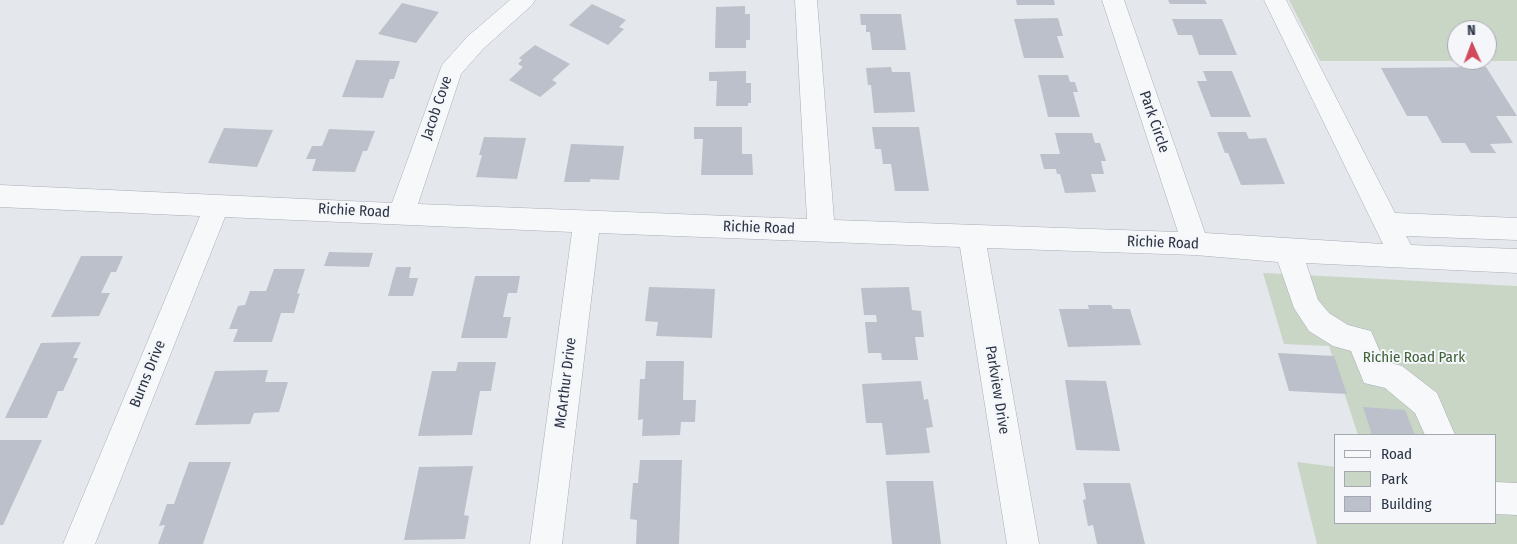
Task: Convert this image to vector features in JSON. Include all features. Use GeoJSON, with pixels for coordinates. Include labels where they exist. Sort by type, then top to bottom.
{"type":"FeatureCollection","features":[{"type":"Feature","properties":{"kind":"street","name":"Jacob Cove"},"geometry":{"type":"LineString","coordinates":[[402,213],[450,71],[475,43],[524,0]]}},
{"type":"Feature","properties":{"kind":"street"},"geometry":{"type":"LineString","coordinates":[[806,0],[821,230]]}},
{"type":"Feature","properties":{"kind":"street","name":"Park Circle"},"geometry":{"type":"LineString","coordinates":[[1113,0],[1195,244]]}},
{"type":"Feature","properties":{"kind":"street"},"geometry":{"type":"LineString","coordinates":[[1275,0],[1402,255]]}},
{"type":"Feature","properties":{"kind":"street","name":"Richie Road"},"geometry":{"type":"LineString","coordinates":[[0,196],[586,222],[1195,244],[1288,251],[1517,261]]}},
{"type":"Feature","properties":{"kind":"street","name":"Burns Drive"},"geometry":{"type":"LineString","coordinates":[[79,544],[217,205]]}},
{"type":"Feature","properties":{"kind":"street","name":"McArthur Drive"},"geometry":{"type":"LineString","coordinates":[[546,544],[586,222]]}},
{"type":"Feature","properties":{"kind":"street"},"geometry":{"type":"LineString","coordinates":[[1387,224],[1517,229]]}},
{"type":"Feature","properties":{"kind":"street","name":"Parkview Drive"},"geometry":{"type":"LineString","coordinates":[[972,237],[1023,544]]}},
{"type":"Feature","properties":{"kind":"street"},"geometry":{"type":"LineString","coordinates":[[1288,251],[1301,292],[1308,308],[1319,322],[1343,337],[1361,340],[1374,373],[1392,376],[1426,403],[1440,434]]}},
{"type":"Feature","properties":{"kind":"street"},"geometry":{"type":"LineString","coordinates":[[1497,498],[1517,499]]}},
{"type":"Feature","properties":{"kind":"green space"},"geometry":{"type":"Polygon","coordinates":[[[1289,0],[1517,0],[1517,61],[1497,61],[1497,20],[1447,20],[1447,61],[1320,61],[1289,0]]]}},
{"type":"Feature","properties":{"kind":"green space","name":"Richie Road Park"},"geometry":{"type":"Polygon","coordinates":[[[1263,273],[1517,286],[1517,544],[1317,544],[1297,462],[1334,467],[1334,524],[1497,524],[1497,434],[1358,434],[1329,346],[1284,344],[1263,273]]]}},
{"type":"Feature","properties":{"kind":"building"},"geometry":{"type":"Polygon","coordinates":[[[1016,0],[1054,0],[1055,5],[1017,5],[1016,0]]]}},
{"type":"Feature","properties":{"kind":"building"},"geometry":{"type":"Polygon","coordinates":[[[1168,0],[1205,0],[1207,4],[1170,4],[1168,0]]]}},
{"type":"Feature","properties":{"kind":"building"},"geometry":{"type":"Polygon","coordinates":[[[402,3],[439,12],[416,43],[378,34],[402,3]]]}},
{"type":"Feature","properties":{"kind":"building"},"geometry":{"type":"Polygon","coordinates":[[[592,4],[626,20],[619,27],[624,29],[608,45],[569,25],[592,4]]]}},
{"type":"Feature","properties":{"kind":"building"},"geometry":{"type":"Polygon","coordinates":[[[745,6],[745,14],[750,14],[750,40],[746,40],[746,48],[715,48],[716,7],[745,6]]]}},
{"type":"Feature","properties":{"kind":"building"},"geometry":{"type":"Polygon","coordinates":[[[860,14],[901,14],[906,50],[872,50],[870,32],[866,32],[866,25],[861,25],[860,14]]]}},
{"type":"Feature","properties":{"kind":"building"},"geometry":{"type":"Polygon","coordinates":[[[1058,18],[1063,36],[1057,36],[1064,58],[1024,58],[1014,19],[1058,18]]]}},
{"type":"Feature","properties":{"kind":"building"},"geometry":{"type":"Polygon","coordinates":[[[1172,19],[1222,19],[1237,55],[1199,55],[1192,35],[1178,35],[1172,19]]]}},
{"type":"Feature","properties":{"kind":"building"},"geometry":{"type":"Polygon","coordinates":[[[535,45],[570,64],[552,80],[557,83],[540,97],[509,80],[523,67],[518,64],[522,60],[519,58],[535,45]]]}},
{"type":"Feature","properties":{"kind":"building"},"geometry":{"type":"Polygon","coordinates":[[[356,60],[400,61],[394,79],[390,79],[383,98],[342,97],[356,60]]]}},
{"type":"Feature","properties":{"kind":"building"},"geometry":{"type":"Polygon","coordinates":[[[891,67],[892,72],[910,72],[915,112],[874,113],[871,85],[868,85],[866,68],[891,67]]]}},
{"type":"Feature","properties":{"kind":"building"},"geometry":{"type":"Polygon","coordinates":[[[1447,67],[1447,70],[1488,70],[1517,116],[1496,116],[1513,143],[1490,144],[1496,153],[1471,153],[1465,143],[1442,143],[1427,116],[1407,116],[1381,68],[1447,67]]]}},
{"type":"Feature","properties":{"kind":"building"},"geometry":{"type":"Polygon","coordinates":[[[746,71],[746,83],[751,83],[751,103],[748,103],[748,106],[716,106],[717,81],[709,81],[709,72],[746,71]]]}},
{"type":"Feature","properties":{"kind":"building"},"geometry":{"type":"Polygon","coordinates":[[[1203,71],[1232,71],[1251,117],[1211,117],[1197,81],[1207,81],[1203,71]]]}},
{"type":"Feature","properties":{"kind":"building"},"geometry":{"type":"Polygon","coordinates":[[[1038,75],[1068,75],[1070,82],[1075,82],[1078,92],[1073,92],[1080,117],[1048,117],[1038,75]]]}},
{"type":"Feature","properties":{"kind":"building"},"geometry":{"type":"Polygon","coordinates":[[[694,127],[742,127],[742,154],[752,154],[753,175],[701,175],[703,139],[694,139],[694,127]]]}},
{"type":"Feature","properties":{"kind":"building"},"geometry":{"type":"Polygon","coordinates":[[[872,127],[919,127],[929,191],[895,191],[891,164],[883,164],[881,149],[875,149],[872,127]]]}},
{"type":"Feature","properties":{"kind":"building"},"geometry":{"type":"Polygon","coordinates":[[[224,128],[273,130],[257,167],[208,163],[224,128]]]}},
{"type":"Feature","properties":{"kind":"building"},"geometry":{"type":"Polygon","coordinates":[[[329,129],[375,131],[367,151],[363,151],[355,172],[312,171],[316,159],[306,159],[312,146],[322,146],[329,129]]]}},
{"type":"Feature","properties":{"kind":"building"},"geometry":{"type":"Polygon","coordinates":[[[1217,132],[1246,132],[1249,139],[1266,138],[1285,184],[1241,185],[1217,132]]]}},
{"type":"Feature","properties":{"kind":"building"},"geometry":{"type":"Polygon","coordinates":[[[1055,133],[1092,133],[1095,143],[1100,143],[1106,161],[1101,161],[1104,174],[1091,174],[1096,192],[1065,193],[1060,174],[1057,174],[1056,169],[1044,169],[1040,154],[1060,154],[1055,133]]]}},
{"type":"Feature","properties":{"kind":"building"},"geometry":{"type":"Polygon","coordinates":[[[484,137],[526,138],[517,179],[476,177],[482,155],[479,155],[484,137]]]}},
{"type":"Feature","properties":{"kind":"building"},"geometry":{"type":"Polygon","coordinates":[[[571,144],[624,146],[619,180],[590,179],[590,182],[564,182],[571,144]]]}},
{"type":"Feature","properties":{"kind":"building"},"geometry":{"type":"Polygon","coordinates":[[[329,252],[373,253],[369,267],[324,266],[329,252]]]}},
{"type":"Feature","properties":{"kind":"building"},"geometry":{"type":"Polygon","coordinates":[[[81,256],[123,256],[116,272],[111,272],[101,293],[110,293],[99,316],[51,317],[81,256]]]}},
{"type":"Feature","properties":{"kind":"building"},"geometry":{"type":"Polygon","coordinates":[[[396,267],[411,267],[409,278],[418,278],[413,296],[388,296],[396,267]]]}},
{"type":"Feature","properties":{"kind":"building"},"geometry":{"type":"Polygon","coordinates":[[[274,269],[305,269],[297,294],[300,293],[294,313],[281,313],[272,342],[233,342],[238,329],[229,329],[238,306],[245,305],[250,291],[266,291],[274,269]]]}},
{"type":"Feature","properties":{"kind":"building"},"geometry":{"type":"Polygon","coordinates":[[[475,276],[520,276],[517,293],[508,293],[503,317],[511,317],[507,338],[461,338],[475,276]]]}},
{"type":"Feature","properties":{"kind":"building"},"geometry":{"type":"Polygon","coordinates":[[[649,287],[715,289],[712,338],[656,336],[658,322],[645,321],[649,287]]]}},
{"type":"Feature","properties":{"kind":"building"},"geometry":{"type":"Polygon","coordinates":[[[909,287],[912,310],[921,311],[924,337],[915,337],[918,360],[882,360],[881,353],[868,353],[865,322],[877,322],[876,315],[864,315],[861,288],[909,287]]]}},
{"type":"Feature","properties":{"kind":"building"},"geometry":{"type":"Polygon","coordinates":[[[1088,305],[1111,305],[1113,309],[1130,309],[1141,345],[1068,347],[1059,309],[1089,309],[1088,305]]]}},
{"type":"Feature","properties":{"kind":"building"},"geometry":{"type":"Polygon","coordinates":[[[81,342],[73,358],[78,358],[63,391],[58,391],[47,418],[5,418],[41,343],[81,342]]]}},
{"type":"Feature","properties":{"kind":"building"},"geometry":{"type":"Polygon","coordinates":[[[1278,353],[1334,356],[1347,394],[1289,391],[1278,353]]]}},
{"type":"Feature","properties":{"kind":"building"},"geometry":{"type":"Polygon","coordinates":[[[646,361],[684,361],[683,400],[696,400],[695,422],[681,422],[680,435],[642,436],[643,419],[638,420],[640,379],[645,379],[646,361]]]}},
{"type":"Feature","properties":{"kind":"building"},"geometry":{"type":"Polygon","coordinates":[[[458,362],[496,362],[491,391],[480,391],[472,435],[418,436],[432,371],[456,371],[458,362]]]}},
{"type":"Feature","properties":{"kind":"building"},"geometry":{"type":"Polygon","coordinates":[[[268,370],[265,382],[288,382],[279,412],[254,413],[250,424],[195,425],[215,371],[268,370]]]}},
{"type":"Feature","properties":{"kind":"building"},"geometry":{"type":"Polygon","coordinates":[[[1065,380],[1106,381],[1120,451],[1076,450],[1065,380]]]}},
{"type":"Feature","properties":{"kind":"building"},"geometry":{"type":"Polygon","coordinates":[[[921,381],[924,400],[928,399],[933,427],[926,428],[930,453],[886,455],[882,423],[866,423],[862,384],[921,381]]]}},
{"type":"Feature","properties":{"kind":"building"},"geometry":{"type":"Polygon","coordinates":[[[1363,407],[1405,410],[1415,434],[1372,434],[1363,407]]]}},
{"type":"Feature","properties":{"kind":"building"},"geometry":{"type":"Polygon","coordinates":[[[0,440],[42,440],[3,525],[0,525],[0,440]]]}},
{"type":"Feature","properties":{"kind":"building"},"geometry":{"type":"Polygon","coordinates":[[[640,460],[682,460],[679,544],[636,544],[637,520],[630,519],[633,483],[638,483],[640,460]]]}},
{"type":"Feature","properties":{"kind":"building"},"geometry":{"type":"Polygon","coordinates":[[[189,462],[231,462],[203,544],[158,544],[165,525],[159,526],[167,504],[174,504],[189,462]]]}},
{"type":"Feature","properties":{"kind":"building"},"geometry":{"type":"Polygon","coordinates":[[[473,466],[464,515],[469,516],[465,539],[404,540],[419,467],[473,466]]]}},
{"type":"Feature","properties":{"kind":"building"},"geometry":{"type":"Polygon","coordinates":[[[886,481],[933,481],[941,544],[892,544],[886,481]]]}},
{"type":"Feature","properties":{"kind":"building"},"geometry":{"type":"Polygon","coordinates":[[[1083,483],[1130,483],[1145,544],[1097,544],[1093,525],[1088,526],[1083,500],[1086,499],[1083,483]]]}}]}
